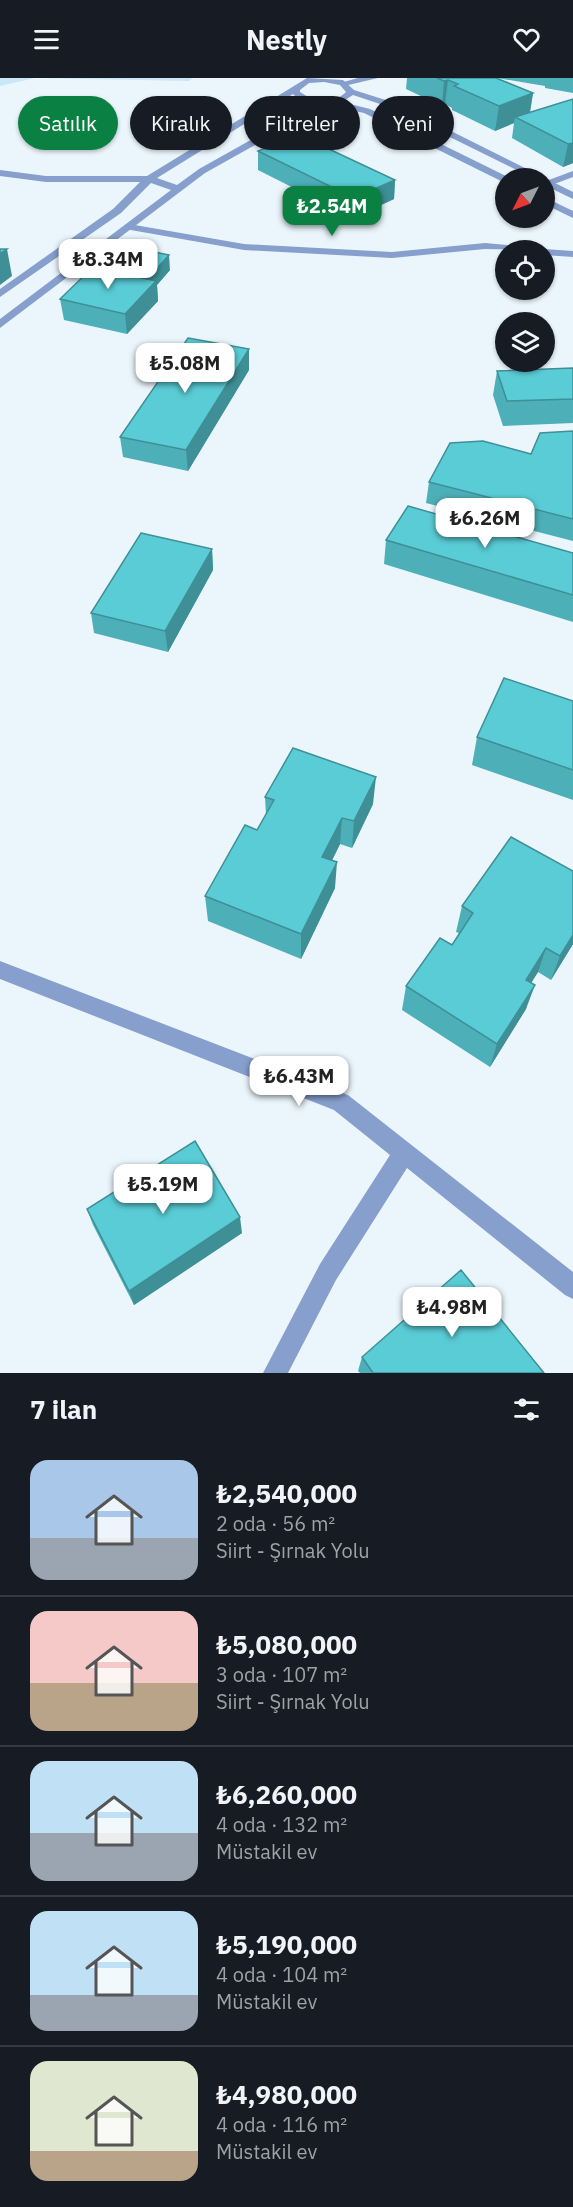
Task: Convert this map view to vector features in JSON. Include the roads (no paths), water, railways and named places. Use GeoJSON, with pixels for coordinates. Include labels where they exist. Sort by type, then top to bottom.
{"type":"FeatureCollection","features":[{"type":"Feature","properties":{"kind":"street"},"geometry":{"type":"LineString","coordinates":[[0,294],[117,211],[149,179],[294,86],[308,81],[330,79],[344,83],[374,78]]}},
{"type":"Feature","properties":{"kind":"street"},"geometry":{"type":"LineString","coordinates":[[344,83],[351,92],[392,105],[519,168]]}},
{"type":"Feature","properties":{"kind":"street"},"geometry":{"type":"LineString","coordinates":[[294,86],[299,96]]}},
{"type":"Feature","properties":{"kind":"street"},"geometry":{"type":"LineString","coordinates":[[347,96],[351,92]]}},
{"type":"Feature","properties":{"kind":"street"},"geometry":{"type":"LineString","coordinates":[[360,109],[495,175]]}},
{"type":"Feature","properties":{"kind":"street"},"geometry":{"type":"LineString","coordinates":[[0,325],[202,171],[244,148]]}},
{"type":"Feature","properties":{"kind":"street"},"geometry":{"type":"LineString","coordinates":[[0,173],[46,179],[149,179],[179,189]]}},
{"type":"Feature","properties":{"kind":"street"},"geometry":{"type":"LineString","coordinates":[[555,178],[573,174]]}},
{"type":"Feature","properties":{"kind":"street"},"geometry":{"type":"LineString","coordinates":[[555,186],[573,196]]}},
{"type":"Feature","properties":{"kind":"street"},"geometry":{"type":"LineString","coordinates":[[555,206],[573,215]]}},
{"type":"Feature","properties":{"kind":"street"},"geometry":{"type":"LineString","coordinates":[[129,227],[244,247],[392,255],[495,247]]}},
{"type":"Feature","properties":{"kind":"street"},"geometry":{"type":"LineString","coordinates":[[555,253],[573,254]]}},
{"type":"Feature","properties":{"kind":"street"},"geometry":{"type":"LineString","coordinates":[[0,970],[341,1102],[573,1287]]}},
{"type":"Feature","properties":{"kind":"street"},"geometry":{"type":"LineString","coordinates":[[275,1373],[328,1272],[404,1153]]}}]}
